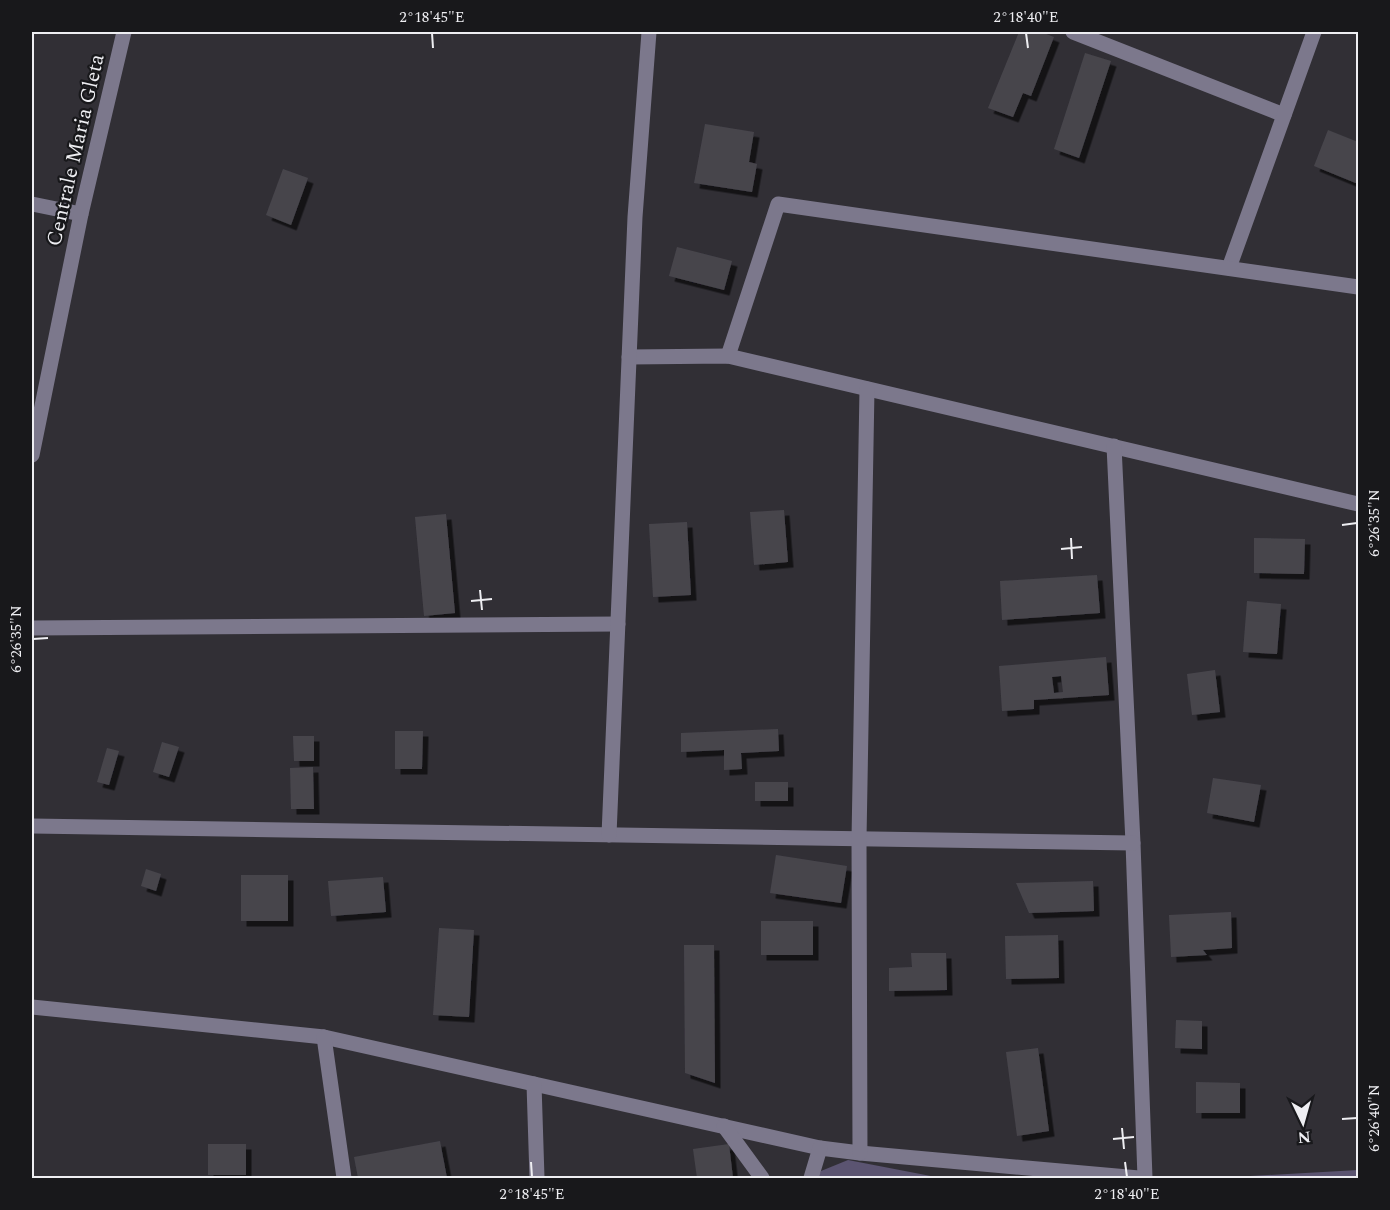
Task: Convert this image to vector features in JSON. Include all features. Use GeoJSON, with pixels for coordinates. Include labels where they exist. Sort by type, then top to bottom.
{"type":"FeatureCollection","features":[{"type":"Feature","properties":{"kind":"street","name":"Centrale Maria Gleta"},"geometry":{"type":"LineString","coordinates":[[32,455],[81,214],[124,32]]}},
{"type":"Feature","properties":{"kind":"street"},"geometry":{"type":"LineString","coordinates":[[609,835],[635,217],[649,32]]}},
{"type":"Feature","properties":{"kind":"street"},"geometry":{"type":"LineString","coordinates":[[1073,32],[1284,115]]}},
{"type":"Feature","properties":{"kind":"street"},"geometry":{"type":"LineString","coordinates":[[1229,268],[1314,32]]}},
{"type":"Feature","properties":{"kind":"street"},"geometry":{"type":"LineString","coordinates":[[32,204],[81,214]]}},
{"type":"Feature","properties":{"kind":"street"},"geometry":{"type":"LineString","coordinates":[[728,356],[778,204],[1359,287]]}},
{"type":"Feature","properties":{"kind":"street"},"geometry":{"type":"LineString","coordinates":[[629,357],[728,356],[1359,504]]}},
{"type":"Feature","properties":{"kind":"street"},"geometry":{"type":"LineString","coordinates":[[860,1153],[859,838],[867,389]]}},
{"type":"Feature","properties":{"kind":"street"},"geometry":{"type":"LineString","coordinates":[[1114,446],[1133,843],[1145,1179]]}},
{"type":"Feature","properties":{"kind":"street"},"geometry":{"type":"LineString","coordinates":[[32,628],[618,624]]}},
{"type":"Feature","properties":{"kind":"street"},"geometry":{"type":"LineString","coordinates":[[32,826],[1133,843]]}},
{"type":"Feature","properties":{"kind":"street"},"geometry":{"type":"LineString","coordinates":[[32,1006],[324,1037],[820,1148],[1139,1179]]}},
{"type":"Feature","properties":{"kind":"street"},"geometry":{"type":"LineString","coordinates":[[324,1037],[344,1179]]}},
{"type":"Feature","properties":{"kind":"street"},"geometry":{"type":"LineString","coordinates":[[534,1084],[537,1179]]}},
{"type":"Feature","properties":{"kind":"street"},"geometry":{"type":"LineString","coordinates":[[723,1126],[762,1179]]}},
{"type":"Feature","properties":{"kind":"street"},"geometry":{"type":"LineString","coordinates":[[811,1179],[820,1148]]}},
{"type":"Feature","properties":{"kind":"shaded area"},"geometry":{"type":"Polygon","coordinates":[[[848,1160],[941,1178],[818,1178],[821,1171],[848,1160]]]}},
{"type":"Feature","properties":{"kind":"shaded area"},"geometry":{"type":"Polygon","coordinates":[[[1358,1170],[1358,1178],[1216,1178],[1358,1170]]]}},
{"type":"Feature","properties":{"kind":"building"},"geometry":{"type":"Polygon","coordinates":[[[1019,32],[1041,32],[1054,37],[1031,96],[1023,93],[1013,117],[988,108],[1019,32]]]}},
{"type":"Feature","properties":{"kind":"building"},"geometry":{"type":"Polygon","coordinates":[[[1085,53],[1111,61],[1079,158],[1054,149],[1085,53]]]}},
{"type":"Feature","properties":{"kind":"building"},"geometry":{"type":"Polygon","coordinates":[[[705,124],[754,132],[749,162],[757,164],[752,192],[694,183],[705,124]]]}},
{"type":"Feature","properties":{"kind":"building"},"geometry":{"type":"Polygon","coordinates":[[[1328,130],[1358,142],[1358,184],[1314,166],[1328,130]]]}},
{"type":"Feature","properties":{"kind":"building"},"geometry":{"type":"Polygon","coordinates":[[[283,169],[308,178],[291,225],[266,215],[283,169]]]}},
{"type":"Feature","properties":{"kind":"building"},"geometry":{"type":"Polygon","coordinates":[[[677,247],[732,261],[724,290],[669,276],[677,247]]]}},
{"type":"Feature","properties":{"kind":"building"},"geometry":{"type":"Polygon","coordinates":[[[784,510],[788,562],[754,565],[750,512],[784,510]]]}},
{"type":"Feature","properties":{"kind":"building"},"geometry":{"type":"Polygon","coordinates":[[[446,514],[455,613],[424,616],[415,517],[446,514]]]}},
{"type":"Feature","properties":{"kind":"building"},"geometry":{"type":"Polygon","coordinates":[[[687,522],[691,595],[653,597],[649,524],[687,522]]]}},
{"type":"Feature","properties":{"kind":"building"},"geometry":{"type":"Polygon","coordinates":[[[1254,538],[1305,539],[1304,574],[1254,573],[1254,538]]]}},
{"type":"Feature","properties":{"kind":"building"},"geometry":{"type":"Polygon","coordinates":[[[1097,575],[1100,613],[1002,620],[1000,581],[1097,575]]]}},
{"type":"Feature","properties":{"kind":"building"},"geometry":{"type":"Polygon","coordinates":[[[1247,601],[1281,604],[1277,654],[1243,652],[1247,601]]]}},
{"type":"Feature","properties":{"kind":"building"},"geometry":{"type":"Polygon","coordinates":[[[1106,657],[1109,695],[1034,700],[1034,709],[1002,711],[999,666],[1106,657]],[[1061,676],[1052,677],[1054,693],[1063,692],[1061,676]]]}},
{"type":"Feature","properties":{"kind":"building"},"geometry":{"type":"Polygon","coordinates":[[[1215,670],[1220,712],[1192,715],[1187,674],[1215,670]]]}},
{"type":"Feature","properties":{"kind":"building"},"geometry":{"type":"Polygon","coordinates":[[[778,729],[779,751],[741,753],[742,769],[724,770],[724,750],[681,752],[681,733],[778,729]]]}},
{"type":"Feature","properties":{"kind":"building"},"geometry":{"type":"Polygon","coordinates":[[[395,731],[423,731],[422,769],[395,769],[395,731]]]}},
{"type":"Feature","properties":{"kind":"building"},"geometry":{"type":"Polygon","coordinates":[[[293,736],[314,736],[314,761],[294,761],[293,736]]]}},
{"type":"Feature","properties":{"kind":"building"},"geometry":{"type":"Polygon","coordinates":[[[162,742],[179,747],[169,777],[153,772],[162,742]]]}},
{"type":"Feature","properties":{"kind":"building"},"geometry":{"type":"Polygon","coordinates":[[[107,748],[119,751],[109,785],[97,782],[107,748]]]}},
{"type":"Feature","properties":{"kind":"building"},"geometry":{"type":"Polygon","coordinates":[[[313,767],[314,809],[291,809],[290,768],[313,767]]]}},
{"type":"Feature","properties":{"kind":"building"},"geometry":{"type":"Polygon","coordinates":[[[1213,778],[1261,785],[1254,822],[1207,813],[1213,778]]]}},
{"type":"Feature","properties":{"kind":"building"},"geometry":{"type":"Polygon","coordinates":[[[755,782],[788,782],[788,801],[755,801],[755,782]]]}},
{"type":"Feature","properties":{"kind":"building"},"geometry":{"type":"Polygon","coordinates":[[[776,855],[847,866],[841,903],[770,893],[776,855]]]}},
{"type":"Feature","properties":{"kind":"building"},"geometry":{"type":"Polygon","coordinates":[[[146,869],[161,874],[156,891],[141,886],[146,869]]]}},
{"type":"Feature","properties":{"kind":"building"},"geometry":{"type":"Polygon","coordinates":[[[241,875],[288,875],[288,921],[241,921],[241,875]]]}},
{"type":"Feature","properties":{"kind":"building"},"geometry":{"type":"Polygon","coordinates":[[[383,877],[386,912],[331,916],[328,881],[383,877]]]}},
{"type":"Feature","properties":{"kind":"building"},"geometry":{"type":"Polygon","coordinates":[[[1093,881],[1094,911],[1029,913],[1016,883],[1093,881]]]}},
{"type":"Feature","properties":{"kind":"building"},"geometry":{"type":"Polygon","coordinates":[[[1231,912],[1232,948],[1203,950],[1207,955],[1171,957],[1169,915],[1231,912]]]}},
{"type":"Feature","properties":{"kind":"building"},"geometry":{"type":"Polygon","coordinates":[[[761,921],[813,921],[813,955],[761,955],[761,921]]]}},
{"type":"Feature","properties":{"kind":"building"},"geometry":{"type":"Polygon","coordinates":[[[439,928],[474,930],[469,1017],[433,1015],[439,928]]]}},
{"type":"Feature","properties":{"kind":"building"},"geometry":{"type":"Polygon","coordinates":[[[1058,935],[1059,978],[1006,979],[1005,936],[1058,935]]]}},
{"type":"Feature","properties":{"kind":"building"},"geometry":{"type":"Polygon","coordinates":[[[684,945],[714,945],[715,1083],[685,1073],[684,945]]]}},
{"type":"Feature","properties":{"kind":"building"},"geometry":{"type":"Polygon","coordinates":[[[911,953],[946,953],[947,990],[889,991],[889,968],[912,967],[911,953]]]}},
{"type":"Feature","properties":{"kind":"building"},"geometry":{"type":"Polygon","coordinates":[[[1176,1020],[1202,1021],[1202,1049],[1175,1048],[1176,1020]]]}},
{"type":"Feature","properties":{"kind":"building"},"geometry":{"type":"Polygon","coordinates":[[[1038,1048],[1049,1131],[1017,1136],[1006,1052],[1038,1048]]]}},
{"type":"Feature","properties":{"kind":"building"},"geometry":{"type":"Polygon","coordinates":[[[1196,1082],[1240,1083],[1240,1113],[1196,1113],[1196,1082]]]}},
{"type":"Feature","properties":{"kind":"building"},"geometry":{"type":"Polygon","coordinates":[[[440,1141],[447,1178],[358,1178],[354,1157],[440,1141]]]}},
{"type":"Feature","properties":{"kind":"building"},"geometry":{"type":"Polygon","coordinates":[[[208,1144],[246,1144],[246,1175],[208,1175],[208,1144]]]}},
{"type":"Feature","properties":{"kind":"building"},"geometry":{"type":"Polygon","coordinates":[[[729,1144],[733,1178],[697,1178],[693,1149],[729,1144]]]}}]}
